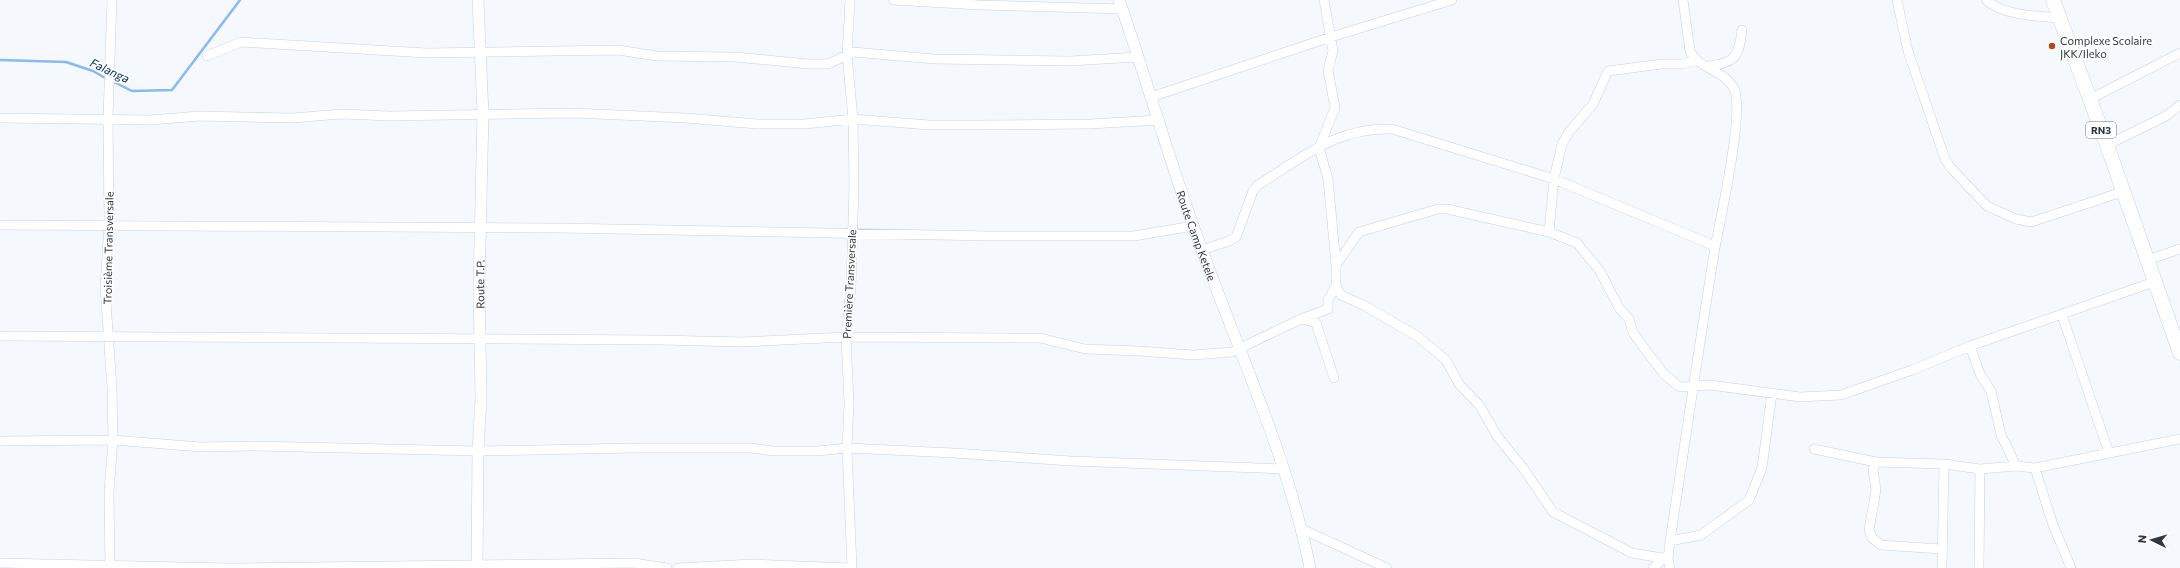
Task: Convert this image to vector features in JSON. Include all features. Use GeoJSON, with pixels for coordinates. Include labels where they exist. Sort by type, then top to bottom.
{"type":"FeatureCollection","features":[{"type":"Feature","properties":{"kind":"highway","name":"RN3"},"geometry":{"type":"LineString","coordinates":[[2054,11],[2107,145],[2122,192],[2180,353]]}},
{"type":"Feature","properties":{"kind":"street","name":"Troisième Transversale"},"geometry":{"type":"LineString","coordinates":[[110,566],[109,492],[113,440],[109,335],[105,287],[109,224],[108,118],[112,0]]}},
{"type":"Feature","properties":{"kind":"street","name":"Route T.P."},"geometry":{"type":"LineString","coordinates":[[477,567],[478,451],[481,398],[480,340],[483,114],[478,0]]}},
{"type":"Feature","properties":{"kind":"street","name":"Première Transversale"},"geometry":{"type":"LineString","coordinates":[[850,0],[847,55],[853,119],[852,235],[851,286],[846,337],[849,403],[848,448],[852,568]]}},
{"type":"Feature","properties":{"kind":"street"},"geometry":{"type":"LineString","coordinates":[[893,0],[979,5],[1120,4]]}},
{"type":"Feature","properties":{"kind":"street"},"geometry":{"type":"LineString","coordinates":[[1324,0],[1333,51],[1328,70],[1335,108],[1319,148],[1328,179],[1336,264],[1336,286],[1341,295],[1365,306],[1417,336],[1446,360],[1459,384],[1480,406],[1497,436],[1524,468],[1553,512],[1632,553],[1667,562]]}},
{"type":"Feature","properties":{"kind":"street"},"geometry":{"type":"LineString","coordinates":[[1151,97],[1331,37],[1452,0]]}},
{"type":"Feature","properties":{"kind":"street"},"geometry":{"type":"LineString","coordinates":[[1667,562],[1715,246],[1735,131],[1737,105],[1735,90],[1727,80],[1708,66],[1695,60],[1690,51],[1683,0]]}},
{"type":"Feature","properties":{"kind":"street"},"geometry":{"type":"LineString","coordinates":[[1897,0],[1908,51],[1940,146],[1951,168],[1987,206],[2016,219],[2031,222],[2122,192]]}},
{"type":"Feature","properties":{"kind":"street"},"geometry":{"type":"LineString","coordinates":[[1986,0],[1996,7],[2005,10],[2054,11]]}},
{"type":"Feature","properties":{"kind":"street","name":"Route Camp Ketele"},"geometry":{"type":"LineString","coordinates":[[1120,4],[1193,226],[1283,469],[1302,529],[1310,568]]}},
{"type":"Feature","properties":{"kind":"street"},"geometry":{"type":"LineString","coordinates":[[1708,66],[1723,64],[1737,54],[1742,30]]}},
{"type":"Feature","properties":{"kind":"street"},"geometry":{"type":"LineString","coordinates":[[207,56],[241,42],[426,53],[618,50],[657,56],[735,57],[808,64],[828,64],[852,52],[934,59],[1064,61],[1137,57]]}},
{"type":"Feature","properties":{"kind":"street"},"geometry":{"type":"LineString","coordinates":[[2090,99],[2180,53]]}},
{"type":"Feature","properties":{"kind":"street"},"geometry":{"type":"LineString","coordinates":[[1549,232],[1554,179],[1562,144],[1569,132],[1593,104],[1608,71],[1662,64],[1682,64],[1695,60]]}},
{"type":"Feature","properties":{"kind":"street"},"geometry":{"type":"LineString","coordinates":[[2107,145],[2166,116],[2180,105]]}},
{"type":"Feature","properties":{"kind":"street"},"geometry":{"type":"LineString","coordinates":[[0,118],[108,118],[151,120],[199,116],[293,118],[341,114],[390,116],[574,113],[686,118],[758,124],[805,124],[853,119],[929,125],[1090,124],[1159,120]]}},
{"type":"Feature","properties":{"kind":"street"},"geometry":{"type":"LineString","coordinates":[[1202,250],[1229,241],[1236,237],[1253,191],[1258,185],[1336,138],[1356,131],[1392,129],[1554,179],[1715,246]]}},
{"type":"Feature","properties":{"kind":"street"},"geometry":{"type":"LineString","coordinates":[[1336,264],[1359,232],[1438,209],[1454,210],[1549,232],[1571,240],[1582,247],[1600,271],[1619,308],[1629,319],[1633,333],[1664,374],[1678,386],[1693,388],[1710,385],[1800,397],[1841,395],[1912,370],[1970,346],[2154,282]]}},
{"type":"Feature","properties":{"kind":"street"},"geometry":{"type":"LineString","coordinates":[[0,225],[109,224],[481,228],[852,235],[1134,236],[1193,226]]}},
{"type":"Feature","properties":{"kind":"street"},"geometry":{"type":"LineString","coordinates":[[2147,260],[2180,249]]}},
{"type":"Feature","properties":{"kind":"street"},"geometry":{"type":"LineString","coordinates":[[0,336],[109,335],[742,342],[846,337],[1040,338],[1085,350],[1139,351],[1193,355],[1232,352],[1301,319],[1328,309],[1328,300],[1336,286]]}},
{"type":"Feature","properties":{"kind":"street"},"geometry":{"type":"LineString","coordinates":[[2062,315],[2109,453]]}},
{"type":"Feature","properties":{"kind":"street"},"geometry":{"type":"LineString","coordinates":[[1301,319],[1316,323],[1334,378]]}},
{"type":"Feature","properties":{"kind":"street"},"geometry":{"type":"LineString","coordinates":[[1970,346],[1980,374],[1991,391],[2001,435],[2016,466]]}},
{"type":"Feature","properties":{"kind":"street"},"geometry":{"type":"LineString","coordinates":[[1670,541],[1701,535],[1749,500],[1762,468],[1772,393]]}},
{"type":"Feature","properties":{"kind":"street"},"geometry":{"type":"LineString","coordinates":[[1814,449],[1876,462],[1944,464],[1980,469],[2016,466],[2035,468],[2180,439]]}},
{"type":"Feature","properties":{"kind":"street"},"geometry":{"type":"LineString","coordinates":[[0,441],[113,440],[201,447],[253,446],[478,451],[634,448],[752,448],[773,451],[817,451],[848,448],[1071,461],[1283,469]]}},
{"type":"Feature","properties":{"kind":"street"},"geometry":{"type":"LineString","coordinates":[[1876,462],[1873,470],[1876,490],[1869,530],[1872,538],[1881,545],[1941,549]]}},
{"type":"Feature","properties":{"kind":"street"},"geometry":{"type":"LineString","coordinates":[[1942,568],[1941,549],[1944,464]]}},
{"type":"Feature","properties":{"kind":"street"},"geometry":{"type":"LineString","coordinates":[[2035,468],[2053,525],[2071,568]]}},
{"type":"Feature","properties":{"kind":"street"},"geometry":{"type":"LineString","coordinates":[[1979,568],[1980,469]]}},
{"type":"Feature","properties":{"kind":"street"},"geometry":{"type":"LineString","coordinates":[[1302,529],[1387,568]]}},
{"type":"Feature","properties":{"kind":"street"},"geometry":{"type":"LineString","coordinates":[[1653,568],[1667,562]]}},
{"type":"Feature","properties":{"kind":"street"},"geometry":{"type":"LineString","coordinates":[[0,563],[230,568],[477,567],[634,563],[667,568]]}},
{"type":"Feature","properties":{"kind":"street"},"geometry":{"type":"LineString","coordinates":[[678,568],[752,564],[849,568]]}},
{"type":"Feature","properties":{"kind":"waterway","name":"Falanga"},"geometry":{"type":"LineString","coordinates":[[112,81],[132,91],[172,90],[240,0]]}},
{"type":"Feature","properties":{"kind":"waterway","name":"Falanga"},"geometry":{"type":"LineString","coordinates":[[0,60],[66,62],[93,71],[107,79]]}},
{"type":"Feature","properties":{"kind":"place","name":"Complexe Scolaire JKK/Ileko"},"geometry":{"type":"Point","coordinates":[2052,46]}}]}
